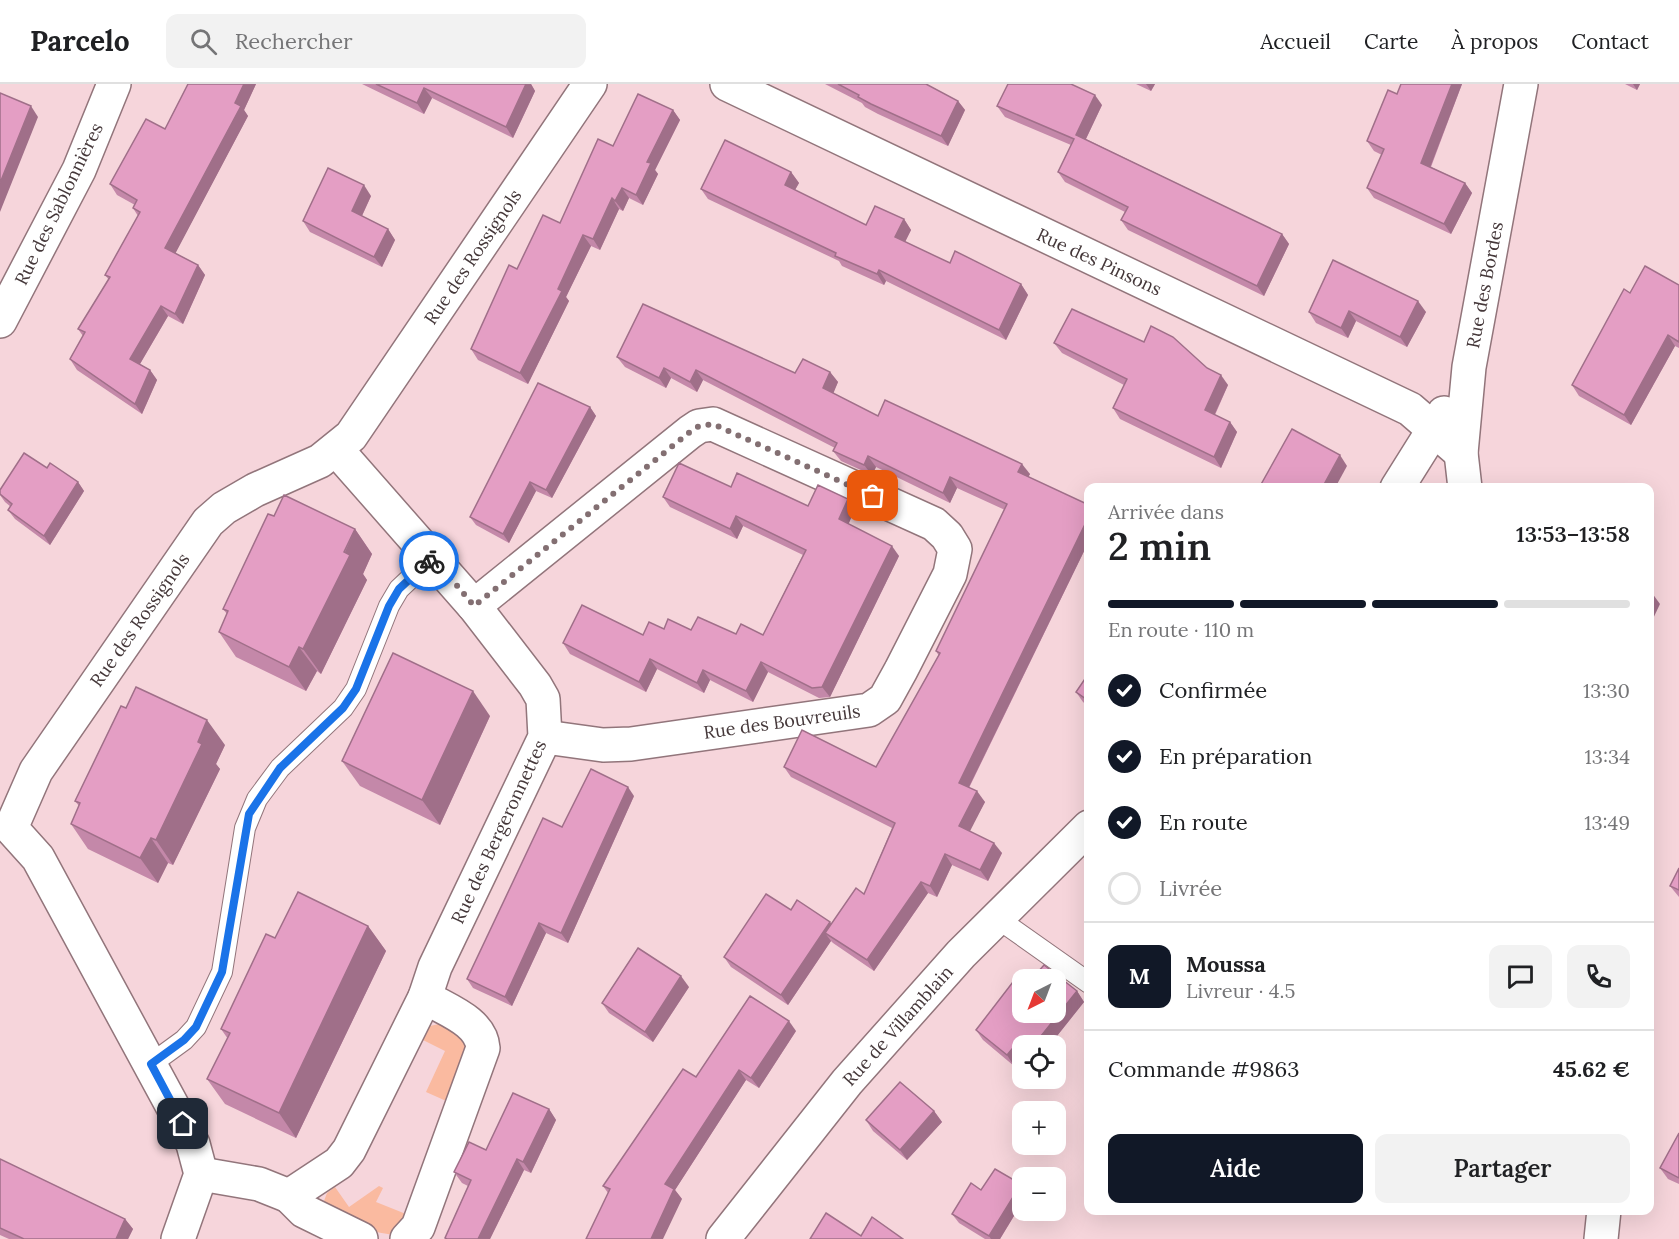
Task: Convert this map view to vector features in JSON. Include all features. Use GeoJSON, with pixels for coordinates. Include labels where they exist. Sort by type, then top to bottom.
{"type":"FeatureCollection","features":[{"type":"Feature","properties":{"kind":"street","name":"Rue des Sablonnières"},"geometry":{"type":"LineString","coordinates":[[0,321],[79,170],[114,84]]}},
{"type":"Feature","properties":{"kind":"street","name":"Rue des Rossignols"},"geometry":{"type":"LineString","coordinates":[[201,1174],[193,1144],[38,858],[5,832],[36,771],[208,522],[224,508],[320,461],[351,436],[590,84]]}},
{"type":"Feature","properties":{"kind":"street","name":"Rue des Pinsons"},"geometry":{"type":"LineString","coordinates":[[727,84],[1410,409],[1461,453]]}},
{"type":"Feature","properties":{"kind":"street","name":"Rue des Bordes"},"geometry":{"type":"LineString","coordinates":[[1464,483],[1461,453],[1469,367],[1521,84]]}},
{"type":"Feature","properties":{"kind":"street"},"geometry":{"type":"LineString","coordinates":[[1403,483],[1469,367]]}},
{"type":"Feature","properties":{"kind":"street","name":"Rue des Bouvreuils"},"geometry":{"type":"LineString","coordinates":[[474,606],[690,432],[699,426],[713,424],[934,524],[947,536],[955,549],[950,574],[901,670],[885,699],[869,710],[631,744],[603,745],[545,737]]}},
{"type":"Feature","properties":{"kind":"street","name":"Rue des Bergeronnettes"},"geometry":{"type":"LineString","coordinates":[[289,1196],[339,1163],[349,1150],[425,997],[435,967],[545,737],[543,699],[474,606],[336,450]]}},
{"type":"Feature","properties":{"kind":"street","name":"Rue de Villamblain"},"geometry":{"type":"LineString","coordinates":[[723,1239],[847,1082],[961,954],[1084,832]]}},
{"type":"Feature","properties":{"kind":"street"},"geometry":{"type":"LineString","coordinates":[[407,1239],[418,1227],[483,1048],[482,1038],[475,1026],[425,997]]}},
{"type":"Feature","properties":{"kind":"street"},"geometry":{"type":"LineString","coordinates":[[178,1239],[201,1174],[259,1184],[289,1196],[304,1211],[362,1239]]}},
{"type":"Feature","properties":{"kind":"street"},"geometry":{"type":"LineString","coordinates":[[1601,1239],[1603,1215]]}},
{"type":"Feature","properties":{"kind":"lane"},"geometry":{"type":"LineString","coordinates":[[151,1064],[184,1040],[196,1027],[222,972],[245,828],[253,806],[280,768],[343,708],[356,689],[389,606],[399,589],[433,557]]}},
{"type":"Feature","properties":{"kind":"lane"},"geometry":{"type":"LineString","coordinates":[[997,918],[1084,979]]}},
{"type":"Feature","properties":{"kind":"shaded area"},"geometry":{"type":"Polygon","coordinates":[[[449,1025],[469,1045],[453,1104],[426,1092],[445,1051],[419,1038],[430,1026],[449,1025]]]}},
{"type":"Feature","properties":{"kind":"shaded area"},"geometry":{"type":"Polygon","coordinates":[[[379,1186],[383,1188],[376,1202],[411,1216],[398,1234],[380,1233],[357,1225],[336,1214],[324,1201],[327,1193],[335,1187],[349,1207],[379,1186]]]}},
{"type":"Feature","properties":{"kind":"building"},"geometry":{"type":"Polygon","coordinates":[[[188,84],[244,84],[235,103],[241,106],[165,248],[198,265],[175,314],[161,306],[130,359],[150,370],[135,404],[70,359],[85,332],[78,329],[110,277],[105,275],[140,212],[133,208],[137,200],[110,184],[146,119],[165,129],[188,84]]]}},
{"type":"Feature","properties":{"kind":"building"},"geometry":{"type":"Polygon","coordinates":[[[376,84],[526,84],[506,127],[424,88],[417,103],[376,84]]]}},
{"type":"Feature","properties":{"kind":"building"},"geometry":{"type":"Polygon","coordinates":[[[838,84],[926,84],[958,101],[941,136],[871,104],[838,84]]]}},
{"type":"Feature","properties":{"kind":"building"},"geometry":{"type":"Polygon","coordinates":[[[1008,84],[1071,84],[1095,95],[1076,135],[1282,234],[1257,286],[1121,220],[1128,207],[1058,172],[1074,139],[997,106],[1008,84]]]}},
{"type":"Feature","properties":{"kind":"building"},"geometry":{"type":"Polygon","coordinates":[[[1401,84],[1452,84],[1421,163],[1465,183],[1444,224],[1367,188],[1384,149],[1367,141],[1388,90],[1397,94],[1401,84]]]}},
{"type":"Feature","properties":{"kind":"building"},"geometry":{"type":"Polygon","coordinates":[[[0,93],[31,106],[0,183],[0,93]]]}},
{"type":"Feature","properties":{"kind":"building"},"geometry":{"type":"Polygon","coordinates":[[[638,94],[673,110],[647,162],[651,163],[636,195],[622,188],[615,201],[612,198],[593,239],[583,235],[558,289],[562,291],[520,373],[471,349],[509,265],[517,269],[543,215],[560,223],[598,139],[613,146],[638,94]]]}},
{"type":"Feature","properties":{"kind":"building"},"geometry":{"type":"Polygon","coordinates":[[[725,140],[791,172],[785,185],[866,225],[875,206],[904,219],[895,237],[950,263],[955,251],[1021,284],[999,330],[879,270],[877,274],[835,256],[836,253],[701,189],[725,140]]]}},
{"type":"Feature","properties":{"kind":"building"},"geometry":{"type":"Polygon","coordinates":[[[328,168],[364,185],[352,211],[388,229],[374,257],[303,221],[328,168]]]}},
{"type":"Feature","properties":{"kind":"building"},"geometry":{"type":"Polygon","coordinates":[[[1333,260],[1418,301],[1400,337],[1349,311],[1341,328],[1309,312],[1333,260]]]}},
{"type":"Feature","properties":{"kind":"building"},"geometry":{"type":"Polygon","coordinates":[[[1645,266],[1679,285],[1679,342],[1668,335],[1624,415],[1572,385],[1624,289],[1630,293],[1645,266]]]}},
{"type":"Feature","properties":{"kind":"building"},"geometry":{"type":"Polygon","coordinates":[[[643,304],[795,373],[803,359],[830,372],[823,388],[878,416],[885,400],[1022,464],[1018,472],[1084,503],[1084,526],[959,783],[977,791],[959,826],[994,843],[980,870],[945,854],[930,886],[921,882],[867,960],[825,933],[856,888],[864,894],[895,823],[784,767],[802,730],[876,767],[940,653],[936,651],[1007,504],[950,477],[943,493],[868,456],[864,465],[833,451],[837,443],[696,370],[690,382],[664,368],[659,378],[617,357],[643,304]]]}},
{"type":"Feature","properties":{"kind":"building"},"geometry":{"type":"Polygon","coordinates":[[[1072,309],[1144,342],[1151,326],[1173,337],[1207,368],[1221,375],[1205,410],[1230,422],[1214,457],[1113,408],[1127,379],[1054,343],[1072,309]]]}},
{"type":"Feature","properties":{"kind":"building"},"geometry":{"type":"Polygon","coordinates":[[[538,383],[590,407],[546,490],[530,482],[503,534],[470,517],[538,383]]]}},
{"type":"Feature","properties":{"kind":"building"},"geometry":{"type":"Polygon","coordinates":[[[1292,429],[1340,455],[1325,483],[1262,483],[1292,429]]]}},
{"type":"Feature","properties":{"kind":"building"},"geometry":{"type":"Polygon","coordinates":[[[24,453],[47,468],[50,463],[78,482],[44,536],[8,510],[12,504],[0,494],[0,490],[24,453]]]}},
{"type":"Feature","properties":{"kind":"building"},"geometry":{"type":"Polygon","coordinates":[[[679,463],[731,487],[737,473],[808,506],[818,485],[848,499],[839,519],[892,546],[822,687],[812,688],[761,662],[746,691],[703,670],[697,683],[650,659],[639,682],[563,643],[582,605],[643,635],[649,622],[664,629],[668,619],[691,630],[698,617],[736,634],[741,624],[763,635],[806,550],[736,516],[730,529],[663,497],[679,463]]]}},
{"type":"Feature","properties":{"kind":"building"},"geometry":{"type":"Polygon","coordinates":[[[284,495],[355,529],[344,552],[350,555],[303,649],[299,647],[289,667],[219,632],[228,611],[223,609],[268,514],[274,516],[284,495]]]}},
{"type":"Feature","properties":{"kind":"building"},"geometry":{"type":"Polygon","coordinates":[[[393,653],[473,691],[422,800],[342,761],[393,653]]]}},
{"type":"Feature","properties":{"kind":"building"},"geometry":{"type":"Polygon","coordinates":[[[1084,680],[1084,698],[1076,692],[1084,680]]]}},
{"type":"Feature","properties":{"kind":"building"},"geometry":{"type":"Polygon","coordinates":[[[136,687],[207,720],[198,742],[202,744],[156,840],[151,838],[140,858],[71,824],[80,803],[75,801],[121,706],[126,708],[136,687]]]}},
{"type":"Feature","properties":{"kind":"building"},"geometry":{"type":"Polygon","coordinates":[[[591,769],[628,787],[561,933],[539,923],[505,997],[467,979],[543,818],[562,827],[591,769]]]}},
{"type":"Feature","properties":{"kind":"building"},"geometry":{"type":"Polygon","coordinates":[[[1679,868],[1679,890],[1670,886],[1679,868]]]}},
{"type":"Feature","properties":{"kind":"building"},"geometry":{"type":"Polygon","coordinates":[[[298,892],[368,926],[279,1113],[207,1079],[230,1033],[221,1029],[266,934],[275,938],[298,892]]]}},
{"type":"Feature","properties":{"kind":"building"},"geometry":{"type":"Polygon","coordinates":[[[766,894],[791,910],[797,900],[830,922],[781,995],[724,957],[766,894]]]}},
{"type":"Feature","properties":{"kind":"building"},"geometry":{"type":"Polygon","coordinates":[[[638,948],[681,976],[645,1032],[602,1003],[638,948]]]}},
{"type":"Feature","properties":{"kind":"building"},"geometry":{"type":"Polygon","coordinates":[[[1066,982],[1077,991],[1066,1005],[1066,982]]]}},
{"type":"Feature","properties":{"kind":"building"},"geometry":{"type":"Polygon","coordinates":[[[1012,983],[1012,1023],[1051,1023],[1042,1035],[1012,1035],[1012,1049],[1007,1055],[976,1030],[1012,983]]]}},
{"type":"Feature","properties":{"kind":"building"},"geometry":{"type":"Polygon","coordinates":[[[750,996],[789,1021],[751,1078],[739,1070],[665,1184],[674,1189],[651,1239],[586,1239],[610,1189],[603,1186],[683,1069],[696,1077],[750,996]]]}},
{"type":"Feature","properties":{"kind":"building"},"geometry":{"type":"Polygon","coordinates":[[[900,1082],[934,1111],[900,1150],[866,1120],[900,1082]]]}},
{"type":"Feature","properties":{"kind":"building"},"geometry":{"type":"Polygon","coordinates":[[[513,1093],[549,1109],[523,1162],[517,1159],[478,1239],[447,1239],[445,1238],[471,1180],[454,1172],[469,1142],[486,1150],[513,1093]]]}},
{"type":"Feature","properties":{"kind":"building"},"geometry":{"type":"Polygon","coordinates":[[[1679,1133],[1679,1178],[1660,1168],[1679,1133]]]}},
{"type":"Feature","properties":{"kind":"building"},"geometry":{"type":"Polygon","coordinates":[[[0,1159],[125,1219],[116,1239],[24,1239],[0,1228],[0,1159]]]}},
{"type":"Feature","properties":{"kind":"building"},"geometry":{"type":"Polygon","coordinates":[[[995,1169],[1012,1179],[1012,1199],[989,1236],[952,1214],[971,1183],[981,1190],[995,1169]]]}},
{"type":"Feature","properties":{"kind":"building"},"geometry":{"type":"Polygon","coordinates":[[[826,1213],[861,1236],[872,1217],[903,1239],[810,1239],[826,1213]]]}},
{"type":"Feature","properties":{"kind":"way so far"},"geometry":{"type":"LineString","coordinates":[[429,561],[433,557],[474,606],[699,426],[713,424],[873,496]]}},
{"type":"Feature","properties":{"kind":"route"},"geometry":{"type":"LineString","coordinates":[[183,1124],[151,1064],[184,1040],[196,1027],[222,972],[249,814],[280,768],[343,708],[356,689],[389,606],[399,589],[429,561]]}}]}
